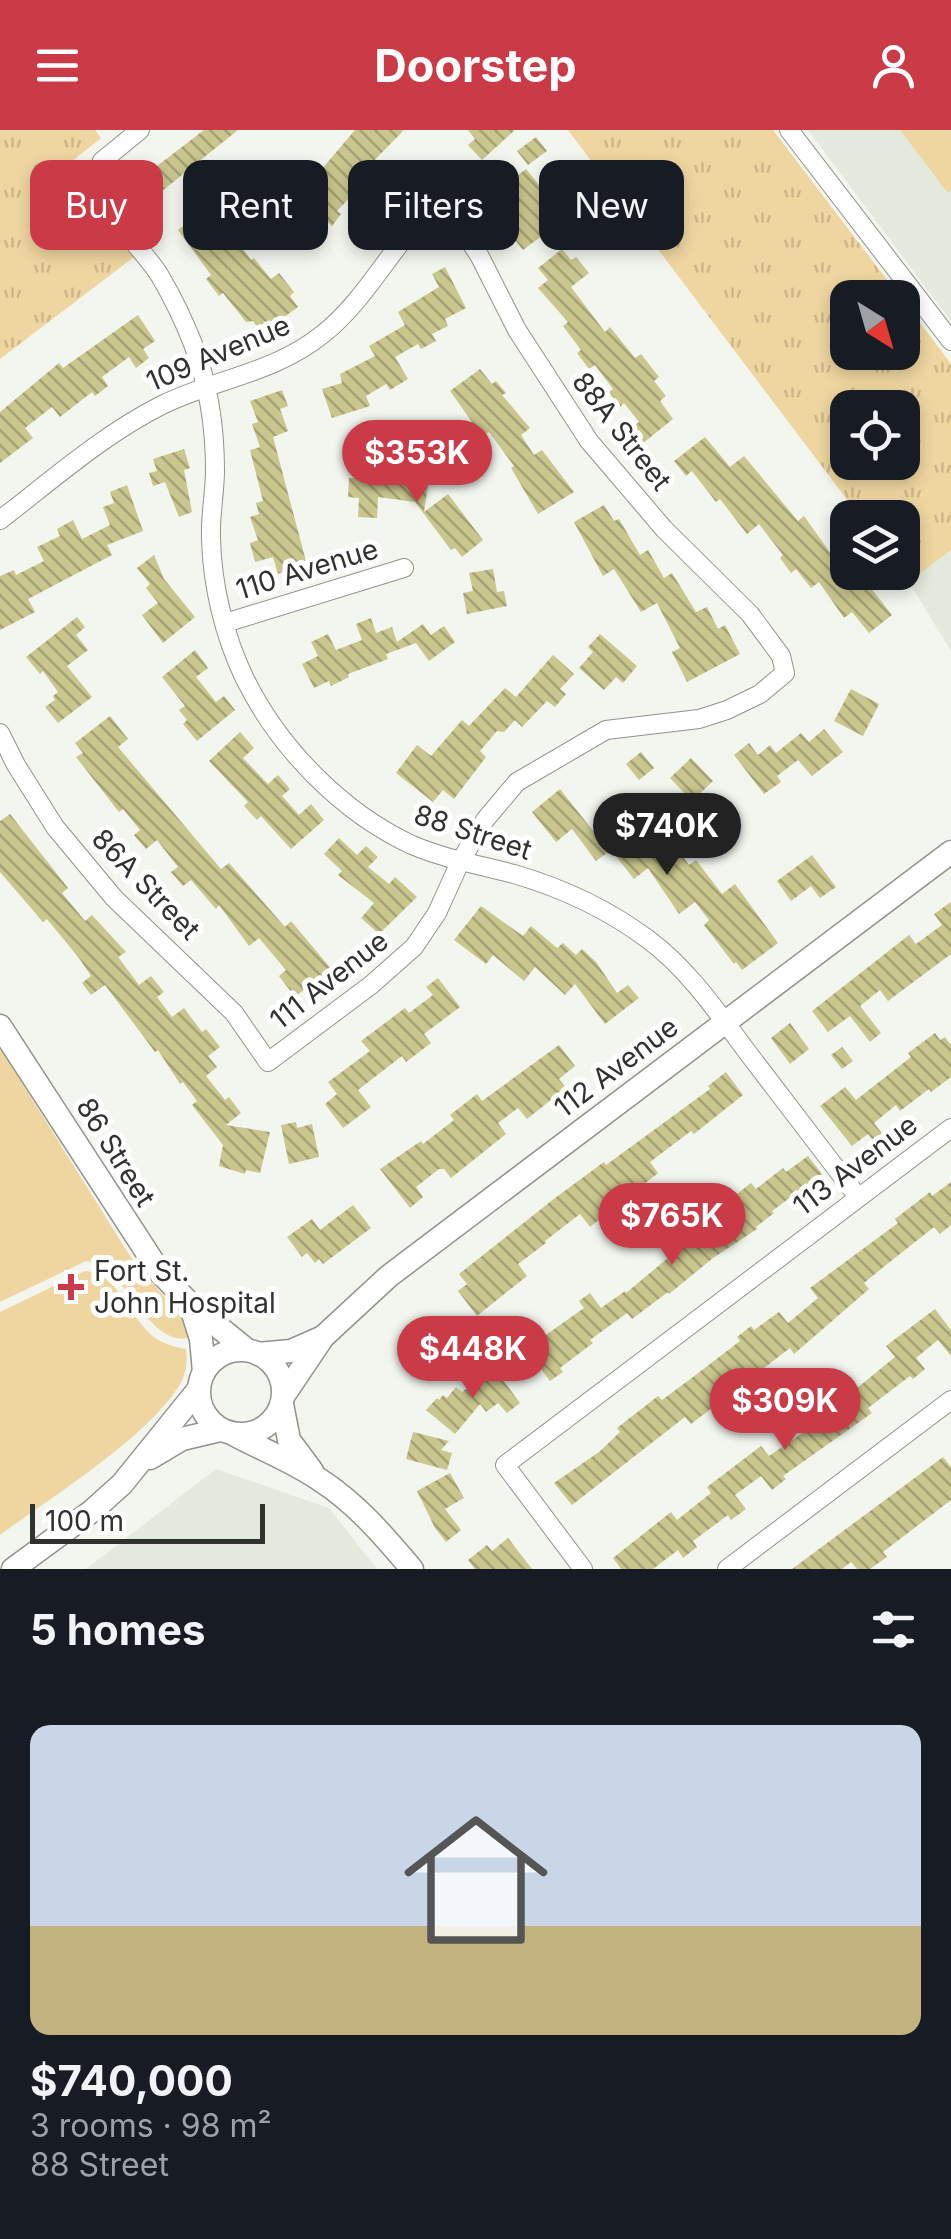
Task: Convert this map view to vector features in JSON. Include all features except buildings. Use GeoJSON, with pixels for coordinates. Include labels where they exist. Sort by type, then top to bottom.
{"type":"FeatureCollection","features":[{"type":"Feature","properties":{"kind":"street","name":"88 Street"},"geometry":{"type":"LineString","coordinates":[[140,130],[109,153],[98,171],[98,185],[172,296],[195,350],[212,424],[212,558],[225,623],[242,674],[254,696],[308,767],[345,802],[377,824],[413,845],[460,862],[557,889],[624,922],[677,965],[858,1198]]}},
{"type":"Feature","properties":{"kind":"street"},"geometry":{"type":"LineString","coordinates":[[789,130],[951,341]]}},
{"type":"Feature","properties":{"kind":"street","name":"109 Avenue"},"geometry":{"type":"LineString","coordinates":[[0,520],[130,422],[166,403],[296,354],[345,313],[395,250]]}},
{"type":"Feature","properties":{"kind":"street","name":"88A Street"},"geometry":{"type":"LineString","coordinates":[[476,250],[517,330],[589,441],[664,529],[750,614],[780,656],[785,673]]}},
{"type":"Feature","properties":{"kind":"street","name":"110 Avenue"},"geometry":{"type":"LineString","coordinates":[[225,623],[404,568]]}},
{"type":"Feature","properties":{"kind":"street","name":"111 Avenue"},"geometry":{"type":"LineString","coordinates":[[268,1062],[372,985],[414,947],[485,820],[517,782],[606,730],[698,719],[760,694],[785,673]]}},
{"type":"Feature","properties":{"kind":"street","name":"86A Street"},"geometry":{"type":"LineString","coordinates":[[0,733],[55,827],[114,898],[234,1012],[268,1062]]}},
{"type":"Feature","properties":{"kind":"street","name":"112 Avenue"},"geometry":{"type":"LineString","coordinates":[[283,1400],[323,1337],[389,1276],[951,852]]}},
{"type":"Feature","properties":{"kind":"street","name":"86 Street"},"geometry":{"type":"LineString","coordinates":[[0,1026],[141,1247],[190,1304],[253,1352]]}},
{"type":"Feature","properties":{"kind":"street","name":"113 Avenue"},"geometry":{"type":"LineString","coordinates":[[583,1569],[505,1465],[951,1128]]}},
{"type":"Feature","properties":{"kind":"street","name":"86 Street"},"geometry":{"type":"LineString","coordinates":[[190,1304],[201,1339],[201,1381]]}},
{"type":"Feature","properties":{"kind":"street","name":"112 Avenue"},"geometry":{"type":"LineString","coordinates":[[253,1352],[292,1350],[323,1337]]}},
{"type":"Feature","properties":{"kind":"street"},"geometry":{"type":"LineString","coordinates":[[13,1569],[92,1512],[142,1463],[223,1354],[253,1352],[277,1371],[289,1440],[318,1478]]}},
{"type":"Feature","properties":{"kind":"street"},"geometry":{"type":"LineString","coordinates":[[201,1381],[205,1414],[227,1432],[318,1478],[362,1514],[412,1569]]}},
{"type":"Feature","properties":{"kind":"street"},"geometry":{"type":"LineString","coordinates":[[142,1463],[182,1438],[227,1432],[252,1434],[264,1427],[283,1400]]}},
{"type":"Feature","properties":{"kind":"street"},"geometry":{"type":"LineString","coordinates":[[727,1569],[951,1400]]}},
{"type":"Feature","properties":{"kind":"shaded area"},"geometry":{"type":"Polygon","coordinates":[[[808,130],[951,130],[951,321],[808,130]]]}},
{"type":"Feature","properties":{"kind":"shaded area"},"geometry":{"type":"Polygon","coordinates":[[[951,550],[951,651],[914,590],[920,590],[920,574],[951,550]]]}},
{"type":"Feature","properties":{"kind":"shaded area"},"geometry":{"type":"Polygon","coordinates":[[[216,1469],[329,1508],[377,1569],[86,1569],[216,1469]]]}},
{"type":"Feature","properties":{"kind":"green space"},"geometry":{"type":"Polygon","coordinates":[[[0,130],[95,130],[101,138],[74,160],[30,160],[30,250],[129,250],[134,257],[0,359],[0,130]]]}},
{"type":"Feature","properties":{"kind":"green space"},"geometry":{"type":"Polygon","coordinates":[[[568,130],[773,130],[887,280],[830,280],[830,370],[920,370],[920,323],[951,364],[951,550],[920,574],[920,500],[847,500],[832,480],[920,480],[920,390],[830,390],[830,477],[659,250],[684,250],[684,160],[591,160],[568,130]]]}},
{"type":"Feature","properties":{"kind":"green space"},"geometry":{"type":"Polygon","coordinates":[[[900,130],[951,130],[948,193],[900,130]]]}},
{"type":"Feature","properties":{"kind":"green space"},"geometry":{"type":"Polygon","coordinates":[[[0,1048],[130,1256],[187,1324],[192,1337],[176,1338],[163,1332],[115,1278],[86,1261],[0,1302],[0,1048]]]}},
{"type":"Feature","properties":{"kind":"green space","name":"Fort St. John Hospital"},"geometry":{"type":"Polygon","coordinates":[[[85,1271],[107,1280],[155,1338],[186,1349],[185,1373],[179,1386],[144,1427],[0,1535],[0,1312],[85,1271]]]}},
{"type":"Feature","properties":{"kind":"place","name":"Fort St. John Hospital"},"geometry":{"type":"Point","coordinates":[71,1287]}}]}
